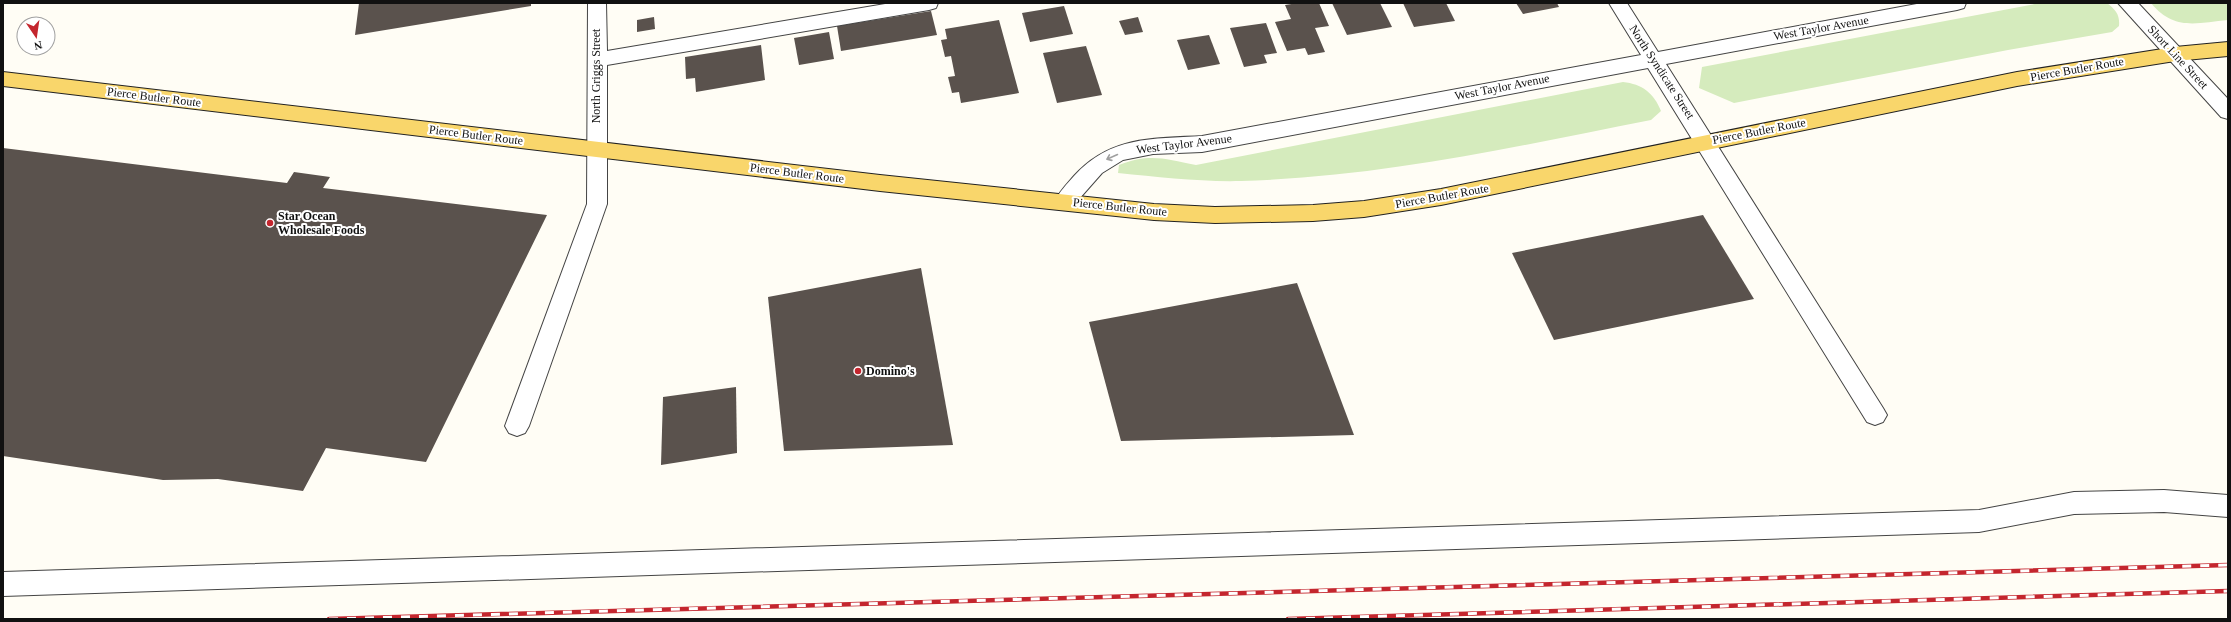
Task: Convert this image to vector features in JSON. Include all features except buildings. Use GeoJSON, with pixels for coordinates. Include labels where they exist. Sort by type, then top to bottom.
{"type":"FeatureCollection","features":[{"type":"Feature","properties":{"kind":"main road","name":"Pierce Butler Route"},"geometry":{"type":"LineString","coordinates":[[3,79],[880,183],[1065,201],[1154,212],[1215,215],[1313,213],[1364,209],[1441,197],[2017,79],[2175,54],[2228,49]]}},
{"type":"Feature","properties":{"kind":"street","name":"North Griggs Street"},"geometry":{"type":"LineString","coordinates":[[517,426],[597,204],[597,3]]}},
{"type":"Feature","properties":{"kind":"street"},"geometry":{"type":"LineString","coordinates":[[596,60],[929,3]]}},
{"type":"Feature","properties":{"kind":"street","name":"North Syndicate Street"},"geometry":{"type":"LineString","coordinates":[[1618,3],[1875,415]]}},
{"type":"Feature","properties":{"kind":"street","name":"West Taylor Avenue"},"geometry":{"type":"LineString","coordinates":[[1065,201],[1093,170],[1105,160],[1123,152],[1150,148],[1202,144],[1957,3]]}},
{"type":"Feature","properties":{"kind":"street","name":"Short Line Street"},"geometry":{"type":"LineString","coordinates":[[2127,3],[2228,112]]}},
{"type":"Feature","properties":{"kind":"street"},"geometry":{"type":"LineString","coordinates":[[3,584],[1979,521],[2074,503],[2164,502],[2228,506]]}},
{"type":"Feature","properties":{"kind":"green space"},"geometry":{"type":"Polygon","coordinates":[[[2040,3],[2107,3],[2117,13],[2119,26],[2112,32],[2008,50],[1734,103],[1699,88],[1702,67],[2040,3]]]}},
{"type":"Feature","properties":{"kind":"green space"},"geometry":{"type":"Polygon","coordinates":[[[2151,3],[2228,3],[2228,20],[2186,23],[2168,18],[2151,3]]]}},
{"type":"Feature","properties":{"kind":"green space"},"geometry":{"type":"Polygon","coordinates":[[[1623,82],[1642,87],[1646,90],[1655,99],[1661,111],[1651,120],[1448,159],[1345,174],[1241,181],[1210,181],[1118,173],[1119,165],[1140,159],[1158,158],[1196,165],[1623,82]]]}},
{"type":"Feature","properties":{"kind":"railway"},"geometry":{"type":"LineString","coordinates":[[329,619],[2228,565]]}},
{"type":"Feature","properties":{"kind":"railway"},"geometry":{"type":"LineString","coordinates":[[1288,619],[2228,591]]}},
{"type":"Feature","properties":{"kind":"place","name":"Star Ocean Wholesale Foods"},"geometry":{"type":"Point","coordinates":[270,223]}},
{"type":"Feature","properties":{"kind":"place","name":"Domino's"},"geometry":{"type":"Point","coordinates":[858,371]}}]}
